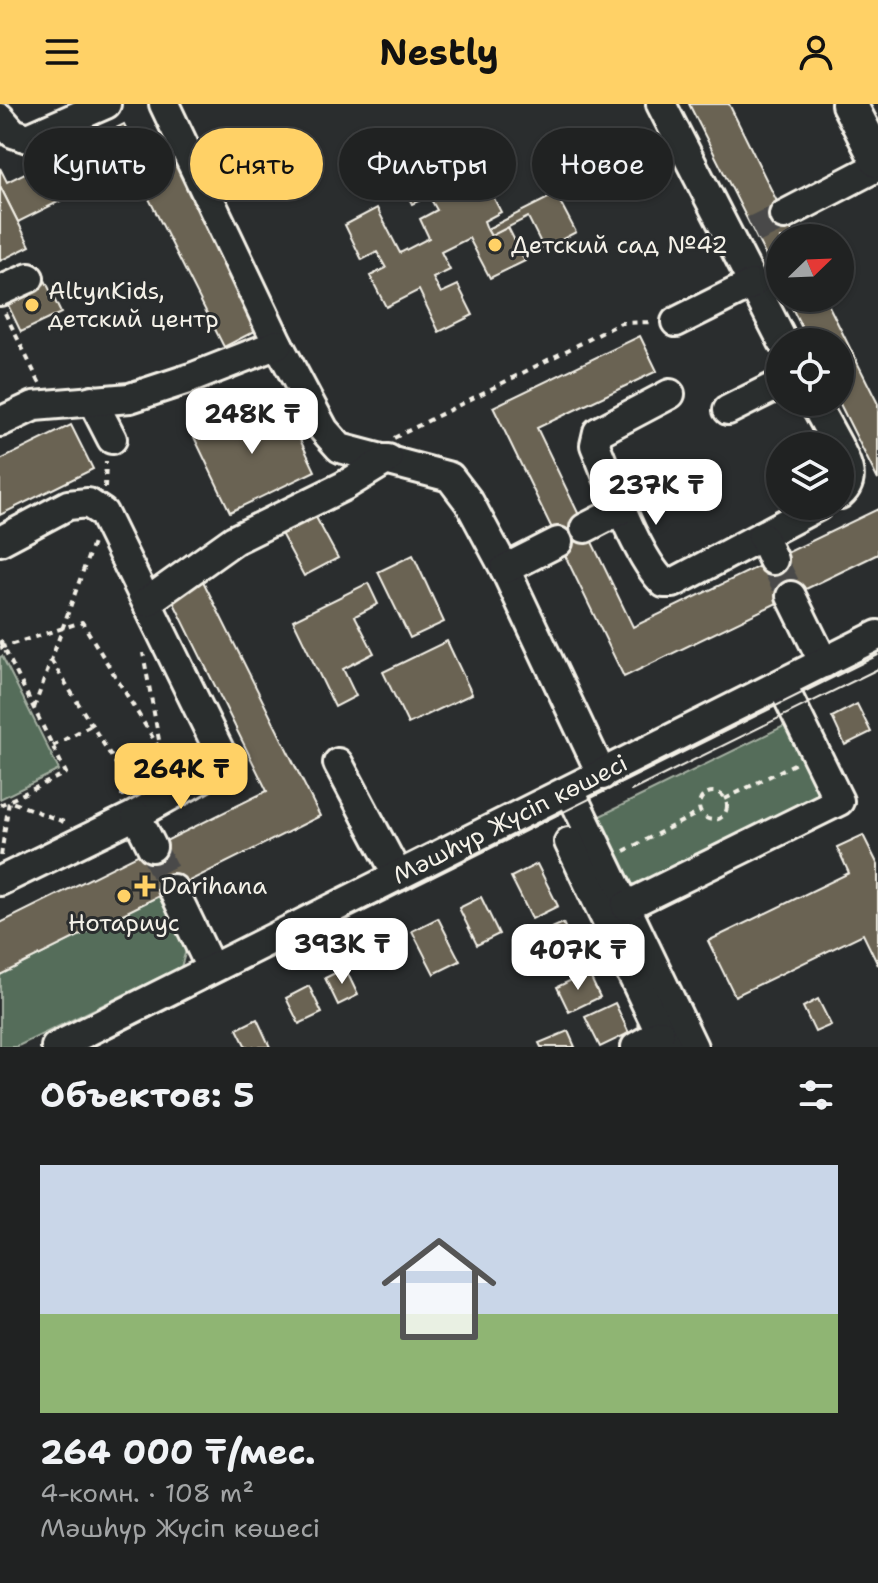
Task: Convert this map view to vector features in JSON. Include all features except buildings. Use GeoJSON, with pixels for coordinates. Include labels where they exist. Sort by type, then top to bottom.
{"type":"FeatureCollection","features":[{"type":"Feature","properties":{"kind":"main road"},"geometry":{"type":"LineString","coordinates":[[849,104],[878,163]]}},
{"type":"Feature","properties":{"kind":"street"},"geometry":{"type":"LineString","coordinates":[[0,118],[13,133],[28,138],[106,104]]}},
{"type":"Feature","properties":{"kind":"street"},"geometry":{"type":"LineString","coordinates":[[164,104],[278,344],[324,430],[340,448],[450,477],[469,502],[505,569],[602,775]]}},
{"type":"Feature","properties":{"kind":"street"},"geometry":{"type":"LineString","coordinates":[[661,104],[742,236],[752,284],[776,328]]}},
{"type":"Feature","properties":{"kind":"street"},"geometry":{"type":"LineString","coordinates":[[784,215],[878,163]]}},
{"type":"Feature","properties":{"kind":"street"},"geometry":{"type":"LineString","coordinates":[[0,291],[29,278]]}},
{"type":"Feature","properties":{"kind":"street"},"geometry":{"type":"LineString","coordinates":[[676,322],[752,284]]}},
{"type":"Feature","properties":{"kind":"street"},"geometry":{"type":"LineString","coordinates":[[0,422],[34,406],[130,398],[278,344]]}},
{"type":"Feature","properties":{"kind":"street"},"geometry":{"type":"LineString","coordinates":[[728,410],[766,391]]}},
{"type":"Feature","properties":{"kind":"street"},"geometry":{"type":"LineString","coordinates":[[670,394],[598,432],[595,437],[595,445],[622,509],[654,574],[664,583],[673,583],[768,548],[801,520]]}},
{"type":"Feature","properties":{"kind":"street"},"geometry":{"type":"LineString","coordinates":[[92,400],[112,439]]}},
{"type":"Feature","properties":{"kind":"street"},"geometry":{"type":"LineString","coordinates":[[147,602],[234,540],[344,486],[376,457]]}},
{"type":"Feature","properties":{"kind":"street"},"geometry":{"type":"LineString","coordinates":[[0,541],[68,505],[88,503],[103,513],[221,754],[220,765],[211,773],[136,815],[0,881]]}},
{"type":"Feature","properties":{"kind":"street"},"geometry":{"type":"LineString","coordinates":[[585,528],[622,509]]}},
{"type":"Feature","properties":{"kind":"street"},"geometry":{"type":"LineString","coordinates":[[505,569],[558,542]]}},
{"type":"Feature","properties":{"kind":"street"},"geometry":{"type":"LineString","coordinates":[[791,596],[824,663]]}},
{"type":"Feature","properties":{"kind":"street","name":"Мәшһүр Жүсіп көшесі"},"geometry":{"type":"LineString","coordinates":[[56,1047],[878,635]]}},
{"type":"Feature","properties":{"kind":"street"},"geometry":{"type":"LineString","coordinates":[[626,906],[839,801],[782,685]]}},
{"type":"Feature","properties":{"kind":"street"},"geometry":{"type":"LineString","coordinates":[[338,763],[398,876]]}},
{"type":"Feature","properties":{"kind":"street"},"geometry":{"type":"LineString","coordinates":[[570,791],[693,1047]]}},
{"type":"Feature","properties":{"kind":"street"},"geometry":{"type":"LineString","coordinates":[[136,815],[152,847]]}},
{"type":"Feature","properties":{"kind":"street"},"geometry":{"type":"LineString","coordinates":[[569,842],[654,1042]]}},
{"type":"Feature","properties":{"kind":"street"},"geometry":{"type":"LineString","coordinates":[[173,889],[211,968]]}},
{"type":"Feature","properties":{"kind":"path"},"geometry":{"type":"LineString","coordinates":[[0,303],[50,404]]}},
{"type":"Feature","properties":{"kind":"path"},"geometry":{"type":"LineString","coordinates":[[376,457],[621,323],[676,322]]}},
{"type":"Feature","properties":{"kind":"path"},"geometry":{"type":"LineString","coordinates":[[34,708],[103,513]]}},
{"type":"Feature","properties":{"kind":"path"},"geometry":{"type":"LineString","coordinates":[[0,805],[66,773],[1,645],[82,622],[161,751],[211,773]]}},
{"type":"Feature","properties":{"kind":"path"},"geometry":{"type":"LineString","coordinates":[[139,643],[145,657],[161,751]]}},
{"type":"Feature","properties":{"kind":"path"},"geometry":{"type":"LineString","coordinates":[[51,660],[123,775],[161,751]]}},
{"type":"Feature","properties":{"kind":"path"},"geometry":{"type":"LineString","coordinates":[[53,746],[91,725]]}},
{"type":"Feature","properties":{"kind":"path"},"geometry":{"type":"LineString","coordinates":[[725,799],[816,753]]}},
{"type":"Feature","properties":{"kind":"path"},"geometry":{"type":"LineString","coordinates":[[707,792],[716,792],[725,799],[726,810],[720,818],[707,819],[700,812],[700,799],[707,792]]}},
{"type":"Feature","properties":{"kind":"path"},"geometry":{"type":"LineString","coordinates":[[9,801],[97,834]]}},
{"type":"Feature","properties":{"kind":"path"},"geometry":{"type":"LineString","coordinates":[[0,862],[9,801]]}},
{"type":"Feature","properties":{"kind":"path"},"geometry":{"type":"LineString","coordinates":[[618,854],[700,812]]}},
{"type":"Feature","properties":{"kind":"green space"},"geometry":{"type":"Polygon","coordinates":[[[0,657],[59,770],[0,799],[0,657]]]}},
{"type":"Feature","properties":{"kind":"green space"},"geometry":{"type":"Polygon","coordinates":[[[792,722],[826,793],[634,887],[600,816],[792,722]]]}},
{"type":"Feature","properties":{"kind":"green space"},"geometry":{"type":"Polygon","coordinates":[[[165,893],[189,940],[181,967],[16,1047],[0,1047],[0,975],[165,893]]]}},
{"type":"Feature","properties":{"kind":"tunnel"},"geometry":{"type":"LineString","coordinates":[[753,230],[784,215]]}},
{"type":"Feature","properties":{"kind":"tunnel"},"geometry":{"type":"LineString","coordinates":[[773,560],[791,596]]}},
{"type":"Feature","properties":{"kind":"tunnel"},"geometry":{"type":"LineString","coordinates":[[152,847],[173,889]]}},
{"type":"Feature","properties":{"kind":"tram line"},"geometry":{"type":"LineString","coordinates":[[92,1047],[878,655]]}},
{"type":"Feature","properties":{"kind":"tram line"},"geometry":{"type":"LineString","coordinates":[[631,791],[878,669]]}},
{"type":"Feature","properties":{"kind":"place","name":"Детский сад №42"},"geometry":{"type":"Point","coordinates":[495,245]}},
{"type":"Feature","properties":{"kind":"place","name":"AltynKids, детский центр"},"geometry":{"type":"Point","coordinates":[32,305]}},
{"type":"Feature","properties":{"kind":"place","name":"Darihana"},"geometry":{"type":"Point","coordinates":[145,886]}},
{"type":"Feature","properties":{"kind":"place","name":"Нотариус"},"geometry":{"type":"Point","coordinates":[124,896]}}]}
